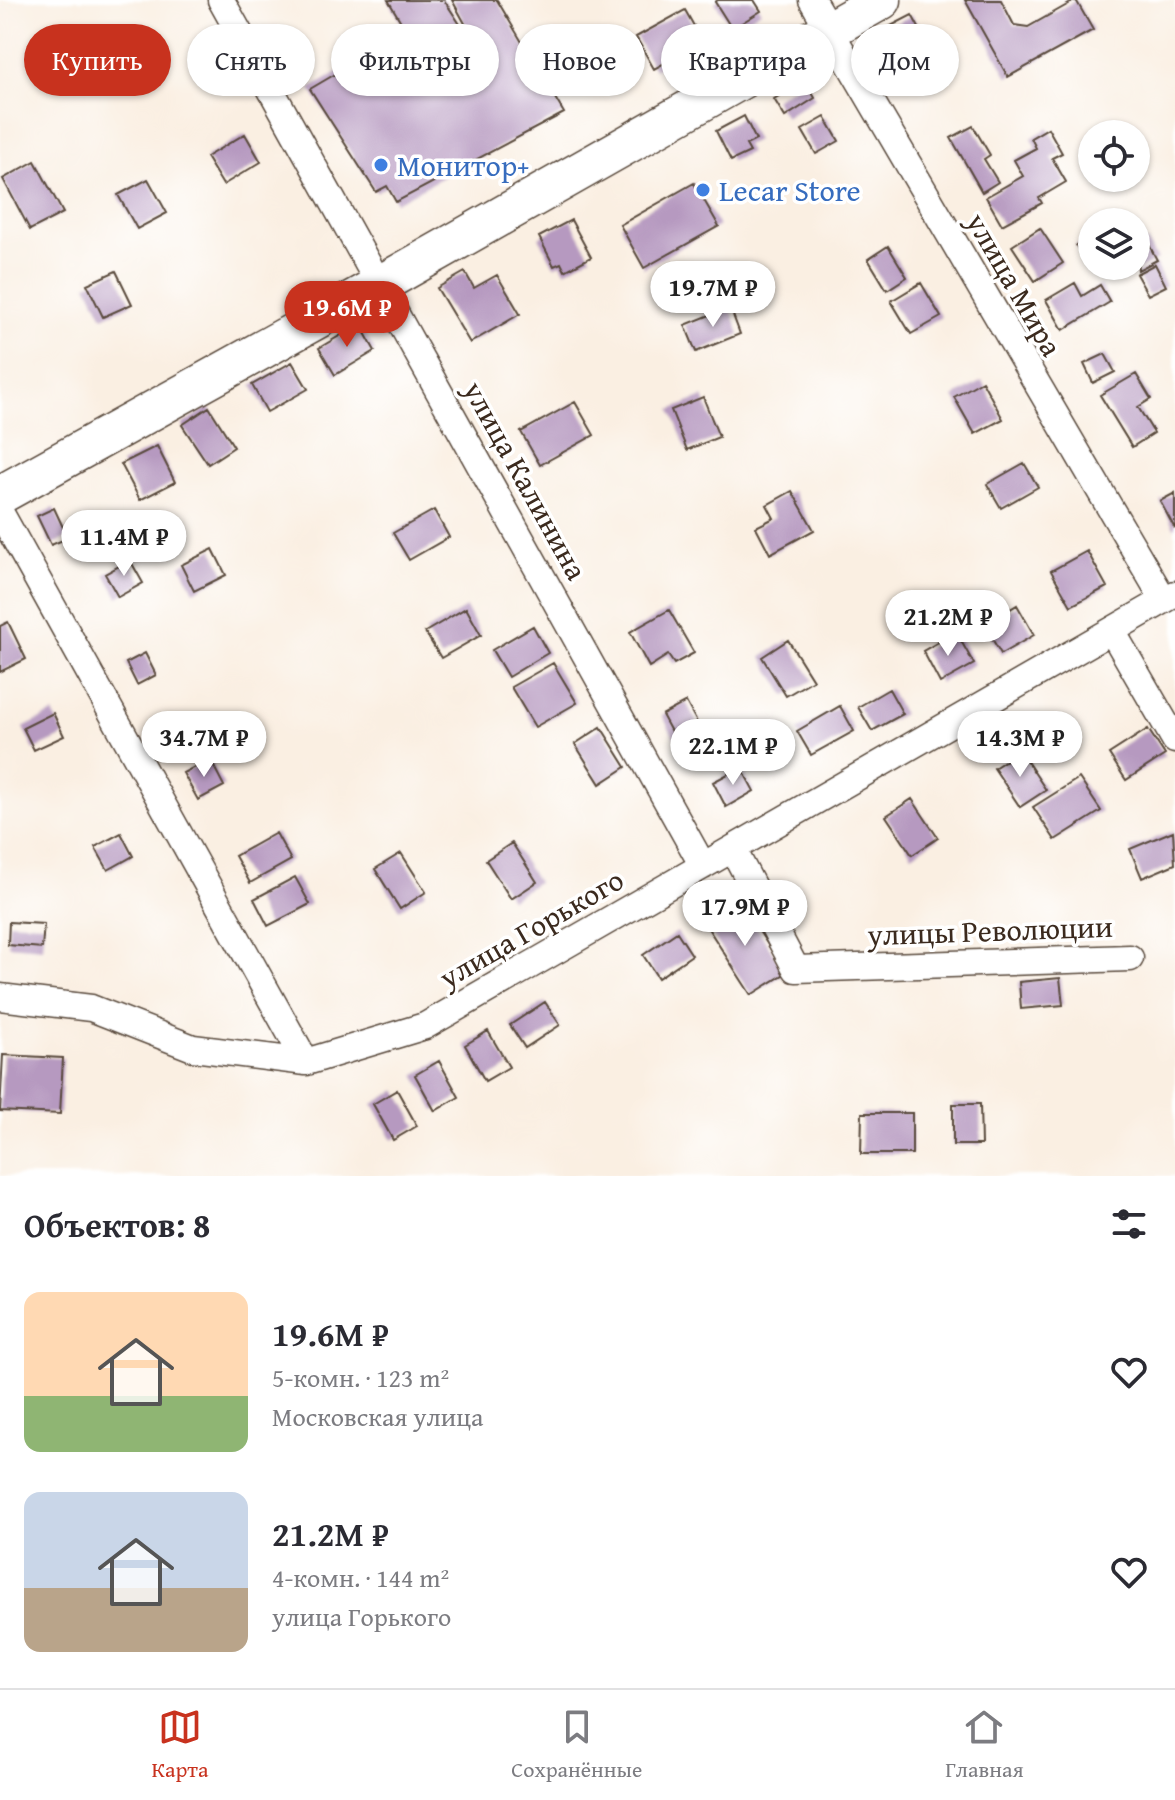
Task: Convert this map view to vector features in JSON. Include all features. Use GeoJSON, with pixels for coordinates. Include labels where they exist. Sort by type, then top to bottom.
{"type":"FeatureCollection","features":[{"type":"Feature","properties":{"kind":"street","name":"улица Калинина"},"geometry":{"type":"LineString","coordinates":[[221,0],[703,866]]}},
{"type":"Feature","properties":{"kind":"street"},"geometry":{"type":"LineString","coordinates":[[0,495],[381,284],[821,15],[882,0]]}},
{"type":"Feature","properties":{"kind":"street","name":"улица Мира"},"geometry":{"type":"LineString","coordinates":[[821,15],[1170,597]]}},
{"type":"Feature","properties":{"kind":"street"},"geometry":{"type":"LineString","coordinates":[[0,512],[306,1062]]}},
{"type":"Feature","properties":{"kind":"street","name":"улица Горького"},"geometry":{"type":"LineString","coordinates":[[0,997],[91,1008],[193,1048],[306,1062],[425,1026],[1170,597]]}},
{"type":"Feature","properties":{"kind":"street"},"geometry":{"type":"LineString","coordinates":[[1112,631],[1175,740]]}},
{"type":"Feature","properties":{"kind":"street","name":"улицы Революции"},"geometry":{"type":"LineString","coordinates":[[733,849],[796,969],[1130,958]]}},
{"type":"Feature","properties":{"kind":"building"},"geometry":{"type":"Polygon","coordinates":[[[388,0],[444,0],[460,24],[402,24],[388,0]]]}},
{"type":"Feature","properties":{"kind":"building"},"geometry":{"type":"Polygon","coordinates":[[[452,0],[497,0],[515,30],[515,96],[554,96],[564,113],[396,202],[387,186],[376,192],[314,96],[315,86],[331,77],[331,96],[499,96],[499,24],[465,24],[452,0]]]}},
{"type":"Feature","properties":{"kind":"building"},"geometry":{"type":"Polygon","coordinates":[[[754,0],[761,11],[740,24],[729,24],[715,2],[754,0]]]}},
{"type":"Feature","properties":{"kind":"building"},"geometry":{"type":"Polygon","coordinates":[[[965,0],[1001,0],[1014,25],[1028,27],[1076,0],[1093,30],[1008,77],[965,0]]]}},
{"type":"Feature","properties":{"kind":"building"},"geometry":{"type":"Polygon","coordinates":[[[685,10],[693,24],[661,24],[661,65],[654,69],[645,53],[645,32],[685,10]]]}},
{"type":"Feature","properties":{"kind":"building"},"geometry":{"type":"Polygon","coordinates":[[[912,15],[917,24],[895,24],[912,15]]]}},
{"type":"Feature","properties":{"kind":"building"},"geometry":{"type":"Polygon","coordinates":[[[779,96],[815,98],[785,117],[774,99],[779,96]]]}},
{"type":"Feature","properties":{"kind":"building"},"geometry":{"type":"Polygon","coordinates":[[[744,116],[756,140],[746,145],[750,152],[731,161],[716,131],[744,116]]]}},
{"type":"Feature","properties":{"kind":"building"},"geometry":{"type":"Polygon","coordinates":[[[825,117],[839,141],[816,154],[802,130],[825,117]]]}},
{"type":"Feature","properties":{"kind":"building"},"geometry":{"type":"Polygon","coordinates":[[[973,126],[990,155],[984,159],[998,182],[982,192],[951,138],[973,126]]]}},
{"type":"Feature","properties":{"kind":"building"},"geometry":{"type":"Polygon","coordinates":[[[1048,128],[1062,153],[1052,158],[1066,182],[1039,198],[1042,203],[1002,225],[986,197],[1023,176],[1014,160],[1036,148],[1031,138],[1048,128]]]}},
{"type":"Feature","properties":{"kind":"building"},"geometry":{"type":"Polygon","coordinates":[[[245,134],[261,162],[223,185],[206,157],[245,134]]]}},
{"type":"Feature","properties":{"kind":"building"},"geometry":{"type":"Polygon","coordinates":[[[35,161],[63,213],[30,230],[3,179],[35,161]]]}},
{"type":"Feature","properties":{"kind":"building"},"geometry":{"type":"Polygon","coordinates":[[[148,179],[167,213],[137,229],[118,195],[148,179]]]}},
{"type":"Feature","properties":{"kind":"building"},"geometry":{"type":"Polygon","coordinates":[[[694,183],[719,226],[644,268],[620,225],[694,183]]]}},
{"type":"Feature","properties":{"kind":"building"},"geometry":{"type":"Polygon","coordinates":[[[571,220],[591,257],[565,271],[561,263],[554,266],[539,237],[571,220]]]}},
{"type":"Feature","properties":{"kind":"building"},"geometry":{"type":"Polygon","coordinates":[[[1040,228],[1063,263],[1035,281],[1012,246],[1040,228]]]}},
{"type":"Feature","properties":{"kind":"building"},"geometry":{"type":"Polygon","coordinates":[[[888,246],[907,277],[887,290],[868,259],[888,246]]]}},
{"type":"Feature","properties":{"kind":"building"},"geometry":{"type":"Polygon","coordinates":[[[1150,247],[1157,260],[1150,264],[1150,247]]]}},
{"type":"Feature","properties":{"kind":"building"},"geometry":{"type":"Polygon","coordinates":[[[1155,264],[1166,286],[1148,295],[1139,280],[1150,280],[1150,267],[1155,264]]]}},
{"type":"Feature","properties":{"kind":"building"},"geometry":{"type":"Polygon","coordinates":[[[116,271],[132,304],[103,317],[87,284],[116,271]]]}},
{"type":"Feature","properties":{"kind":"building"},"geometry":{"type":"Polygon","coordinates":[[[465,272],[474,288],[497,275],[520,314],[470,343],[437,288],[465,272]]]}},
{"type":"Feature","properties":{"kind":"building"},"geometry":{"type":"Polygon","coordinates":[[[921,283],[941,317],[911,334],[891,301],[921,283]]]}},
{"type":"Feature","properties":{"kind":"building"},"geometry":{"type":"Polygon","coordinates":[[[1075,283],[1082,296],[1100,285],[1110,302],[1063,330],[1046,300],[1075,283]]]}},
{"type":"Feature","properties":{"kind":"building"},"geometry":{"type":"Polygon","coordinates":[[[730,307],[740,334],[696,352],[685,325],[730,307]]]}},
{"type":"Feature","properties":{"kind":"building"},"geometry":{"type":"Polygon","coordinates":[[[360,324],[375,351],[335,375],[319,348],[360,324]]]}},
{"type":"Feature","properties":{"kind":"building"},"geometry":{"type":"Polygon","coordinates":[[[1105,354],[1115,372],[1093,383],[1084,364],[1105,354]]]}},
{"type":"Feature","properties":{"kind":"building"},"geometry":{"type":"Polygon","coordinates":[[[292,362],[308,389],[267,412],[252,385],[292,362]]]}},
{"type":"Feature","properties":{"kind":"building"},"geometry":{"type":"Polygon","coordinates":[[[1136,374],[1151,399],[1138,407],[1154,433],[1132,447],[1100,395],[1136,374]]]}},
{"type":"Feature","properties":{"kind":"building"},"geometry":{"type":"Polygon","coordinates":[[[982,381],[1003,419],[975,434],[954,397],[982,381]]]}},
{"type":"Feature","properties":{"kind":"building"},"geometry":{"type":"Polygon","coordinates":[[[703,397],[719,437],[687,450],[671,410],[703,397]]]}},
{"type":"Feature","properties":{"kind":"building"},"geometry":{"type":"Polygon","coordinates":[[[575,402],[594,435],[540,465],[521,432],[575,402]]]}},
{"type":"Feature","properties":{"kind":"building"},"geometry":{"type":"Polygon","coordinates":[[[209,407],[234,447],[208,464],[182,425],[209,407]]]}},
{"type":"Feature","properties":{"kind":"building"},"geometry":{"type":"Polygon","coordinates":[[[157,446],[175,482],[140,500],[121,464],[157,446]]]}},
{"type":"Feature","properties":{"kind":"building"},"geometry":{"type":"Polygon","coordinates":[[[1024,463],[1038,487],[1001,508],[987,484],[1024,463]]]}},
{"type":"Feature","properties":{"kind":"building"},"geometry":{"type":"Polygon","coordinates":[[[792,491],[814,530],[770,554],[756,527],[774,518],[767,505],[792,491]]]}},
{"type":"Feature","properties":{"kind":"building"},"geometry":{"type":"Polygon","coordinates":[[[1175,493],[1175,529],[1160,501],[1175,493]]]}},
{"type":"Feature","properties":{"kind":"building"},"geometry":{"type":"Polygon","coordinates":[[[54,508],[68,538],[51,545],[37,516],[54,508]]]}},
{"type":"Feature","properties":{"kind":"building"},"geometry":{"type":"Polygon","coordinates":[[[434,510],[449,537],[409,560],[393,533],[434,510]]]}},
{"type":"Feature","properties":{"kind":"building"},"geometry":{"type":"Polygon","coordinates":[[[213,549],[226,575],[194,591],[181,565],[213,549]]]}},
{"type":"Feature","properties":{"kind":"building"},"geometry":{"type":"Polygon","coordinates":[[[1087,551],[1107,587],[1071,606],[1051,571],[1087,551]]]}},
{"type":"Feature","properties":{"kind":"building"},"geometry":{"type":"Polygon","coordinates":[[[130,560],[143,583],[118,597],[105,574],[130,560]]]}},
{"type":"Feature","properties":{"kind":"building"},"geometry":{"type":"Polygon","coordinates":[[[1017,605],[1034,635],[1001,654],[984,625],[1017,605]]]}},
{"type":"Feature","properties":{"kind":"building"},"geometry":{"type":"Polygon","coordinates":[[[466,608],[481,635],[441,658],[425,632],[466,608]]]}},
{"type":"Feature","properties":{"kind":"building"},"geometry":{"type":"Polygon","coordinates":[[[669,610],[694,653],[674,664],[668,655],[649,667],[630,632],[669,610]]]}},
{"type":"Feature","properties":{"kind":"building"},"geometry":{"type":"Polygon","coordinates":[[[8,622],[26,659],[0,672],[0,626],[8,622]]]}},
{"type":"Feature","properties":{"kind":"building"},"geometry":{"type":"Polygon","coordinates":[[[533,626],[548,653],[508,677],[492,650],[533,626]]]}},
{"type":"Feature","properties":{"kind":"building"},"geometry":{"type":"Polygon","coordinates":[[[956,632],[974,664],[940,683],[923,651],[956,632]]]}},
{"type":"Feature","properties":{"kind":"building"},"geometry":{"type":"Polygon","coordinates":[[[788,640],[813,680],[786,696],[762,657],[788,640]]]}},
{"type":"Feature","properties":{"kind":"building"},"geometry":{"type":"Polygon","coordinates":[[[145,653],[156,675],[137,685],[126,663],[145,653]]]}},
{"type":"Feature","properties":{"kind":"building"},"geometry":{"type":"Polygon","coordinates":[[[553,663],[577,703],[535,727],[511,687],[553,663]]]}},
{"type":"Feature","properties":{"kind":"building"},"geometry":{"type":"Polygon","coordinates":[[[889,689],[903,714],[872,731],[858,707],[889,689]]]}},
{"type":"Feature","properties":{"kind":"building"},"geometry":{"type":"Polygon","coordinates":[[[686,702],[699,726],[675,739],[662,715],[686,702]]]}},
{"type":"Feature","properties":{"kind":"building"},"geometry":{"type":"Polygon","coordinates":[[[840,706],[854,731],[811,755],[797,731],[840,706]]]}},
{"type":"Feature","properties":{"kind":"building"},"geometry":{"type":"Polygon","coordinates":[[[53,713],[64,736],[34,750],[23,728],[53,713]]]}},
{"type":"Feature","properties":{"kind":"building"},"geometry":{"type":"Polygon","coordinates":[[[601,727],[626,767],[600,784],[575,744],[601,727]]]}},
{"type":"Feature","properties":{"kind":"building"},"geometry":{"type":"Polygon","coordinates":[[[1148,729],[1165,755],[1126,780],[1109,754],[1148,729]]]}},
{"type":"Feature","properties":{"kind":"building"},"geometry":{"type":"Polygon","coordinates":[[[1020,751],[1046,790],[1020,807],[994,768],[1020,751]]]}},
{"type":"Feature","properties":{"kind":"building"},"geometry":{"type":"Polygon","coordinates":[[[210,759],[224,786],[198,800],[183,773],[210,759]]]}},
{"type":"Feature","properties":{"kind":"building"},"geometry":{"type":"Polygon","coordinates":[[[741,767],[754,791],[726,807],[713,782],[741,767]]]}},
{"type":"Feature","properties":{"kind":"building"},"geometry":{"type":"Polygon","coordinates":[[[1079,778],[1101,811],[1055,840],[1033,807],[1079,778]]]}},
{"type":"Feature","properties":{"kind":"building"},"geometry":{"type":"Polygon","coordinates":[[[912,799],[938,838],[912,855],[886,816],[912,799]]]}},
{"type":"Feature","properties":{"kind":"building"},"geometry":{"type":"Polygon","coordinates":[[[1173,831],[1175,864],[1142,878],[1130,849],[1173,831]]]}},
{"type":"Feature","properties":{"kind":"building"},"geometry":{"type":"Polygon","coordinates":[[[121,833],[133,856],[108,870],[95,847],[121,833]]]}},
{"type":"Feature","properties":{"kind":"building"},"geometry":{"type":"Polygon","coordinates":[[[276,833],[291,860],[250,883],[235,856],[276,833]]]}},
{"type":"Feature","properties":{"kind":"building"},"geometry":{"type":"Polygon","coordinates":[[[512,843],[537,882],[511,899],[486,860],[512,843]]]}},
{"type":"Feature","properties":{"kind":"building"},"geometry":{"type":"Polygon","coordinates":[[[401,853],[426,892],[400,909],[375,869],[401,853]]]}},
{"type":"Feature","properties":{"kind":"building"},"geometry":{"type":"Polygon","coordinates":[[[295,877],[310,904],[268,926],[254,899],[295,877]]]}},
{"type":"Feature","properties":{"kind":"building"},"geometry":{"type":"Polygon","coordinates":[[[739,900],[786,973],[751,995],[704,922],[739,900]]]}},
{"type":"Feature","properties":{"kind":"building"},"geometry":{"type":"Polygon","coordinates":[[[9,922],[44,924],[42,948],[8,945],[9,922]]]}},
{"type":"Feature","properties":{"kind":"building"},"geometry":{"type":"Polygon","coordinates":[[[677,932],[692,955],[658,978],[643,955],[677,932]]]}},
{"type":"Feature","properties":{"kind":"building"},"geometry":{"type":"Polygon","coordinates":[[[1060,978],[1063,1005],[1021,1009],[1019,982],[1060,978]]]}},
{"type":"Feature","properties":{"kind":"building"},"geometry":{"type":"Polygon","coordinates":[[[545,1002],[560,1025],[525,1048],[510,1025],[545,1002]]]}},
{"type":"Feature","properties":{"kind":"building"},"geometry":{"type":"Polygon","coordinates":[[[488,1031],[509,1067],[485,1081],[465,1045],[488,1031]]]}},
{"type":"Feature","properties":{"kind":"building"},"geometry":{"type":"Polygon","coordinates":[[[3,1055],[63,1058],[60,1114],[0,1111],[3,1055]]]}},
{"type":"Feature","properties":{"kind":"building"},"geometry":{"type":"Polygon","coordinates":[[[439,1061],[459,1097],[435,1111],[415,1075],[439,1061]]]}},
{"type":"Feature","properties":{"kind":"building"},"geometry":{"type":"Polygon","coordinates":[[[397,1090],[417,1126],[393,1140],[373,1104],[397,1090]]]}},
{"type":"Feature","properties":{"kind":"building"},"geometry":{"type":"Polygon","coordinates":[[[953,1104],[980,1104],[981,1145],[953,1145],[953,1104]]]}},
{"type":"Feature","properties":{"kind":"building"},"geometry":{"type":"Polygon","coordinates":[[[862,1113],[912,1113],[912,1154],[861,1154],[862,1113]]]}},
{"type":"Feature","properties":{"kind":"place","name":"Монитор+"},"geometry":{"type":"Point","coordinates":[381,165]}},
{"type":"Feature","properties":{"kind":"place","name":"Lecar Store"},"geometry":{"type":"Point","coordinates":[703,190]}}]}
